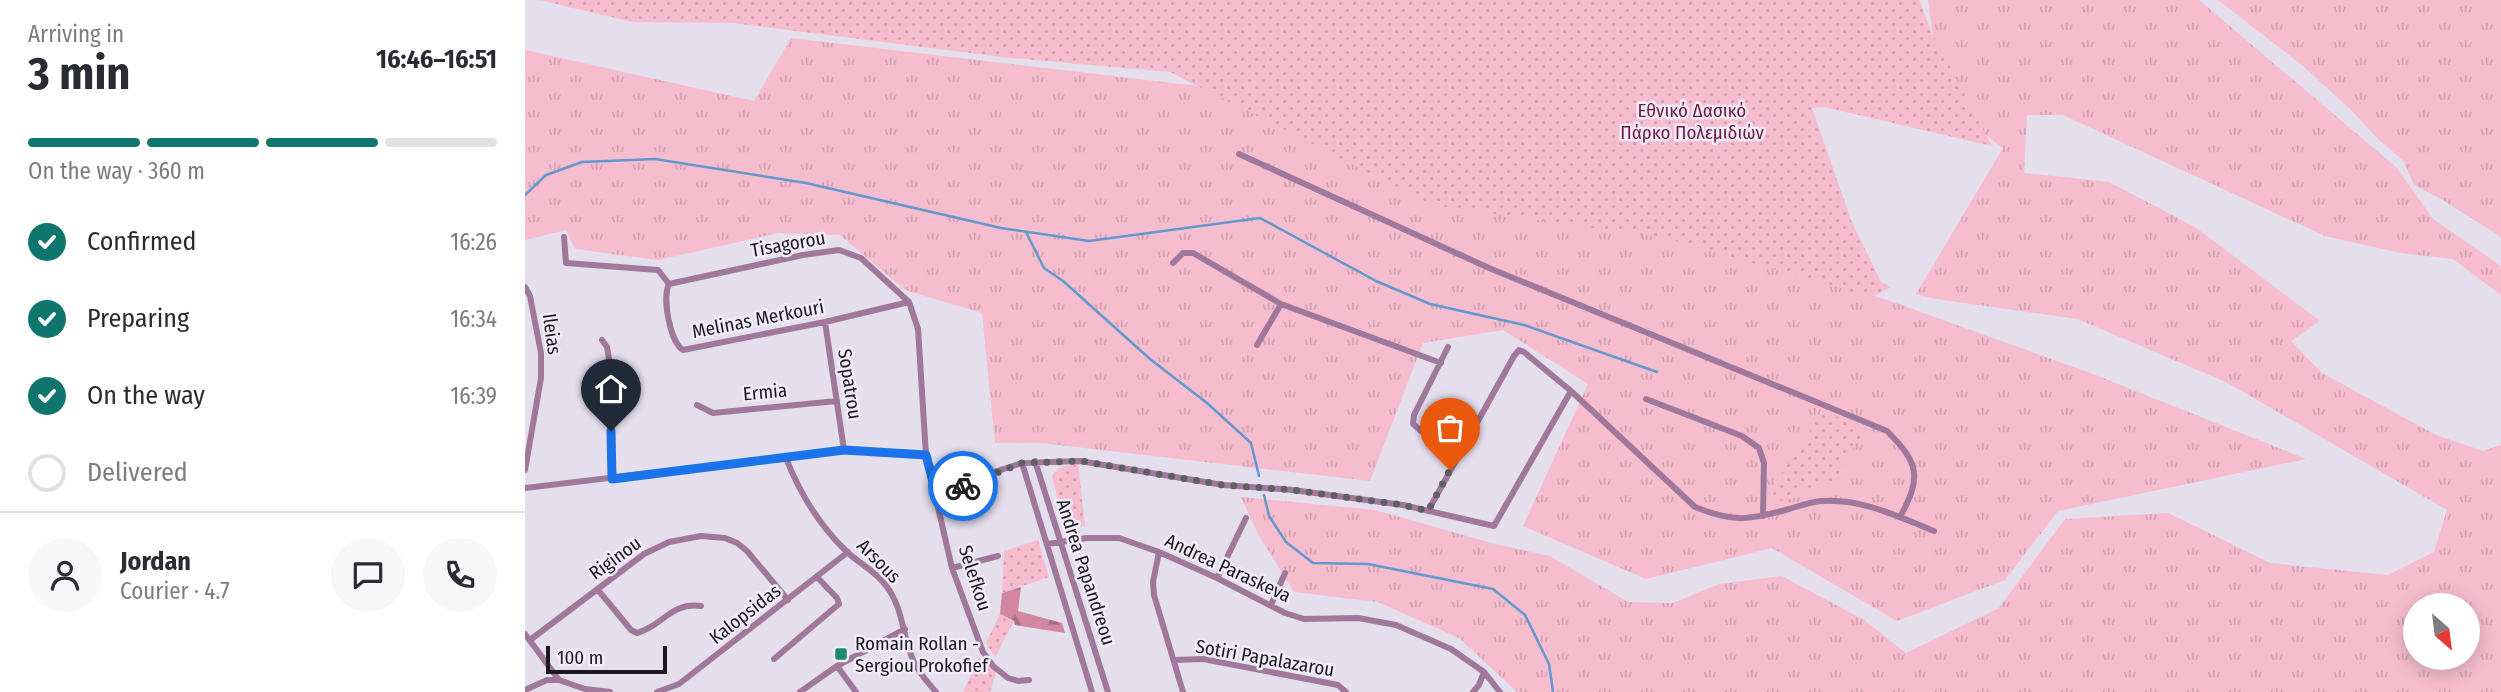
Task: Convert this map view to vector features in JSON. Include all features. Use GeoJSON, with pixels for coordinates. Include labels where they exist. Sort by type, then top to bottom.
{"type":"FeatureCollection","features":[{"type":"Feature","properties":{"kind":"street"},"geometry":{"type":"LineString","coordinates":[[1239,154],[1489,268],[1887,432],[1907,451],[1915,470],[1913,494],[1900,517]]}},
{"type":"Feature","properties":{"kind":"street"},"geometry":{"type":"LineString","coordinates":[[564,237],[566,263],[658,270],[669,284]]}},
{"type":"Feature","properties":{"kind":"street","name":"Tisagorou"},"geometry":{"type":"LineString","coordinates":[[669,284],[803,255],[839,250],[861,258],[909,302]]}},
{"type":"Feature","properties":{"kind":"street"},"geometry":{"type":"LineString","coordinates":[[1173,263],[1183,253],[1193,253],[1281,304],[1441,363]]}},
{"type":"Feature","properties":{"kind":"street","name":"Melinas Merkouri"},"geometry":{"type":"LineString","coordinates":[[669,284],[665,292],[665,303],[676,344],[683,350],[825,322],[909,302]]}},
{"type":"Feature","properties":{"kind":"street","name":"Ileias"},"geometry":{"type":"LineString","coordinates":[[525,287],[530,296],[538,334],[541,378],[525,470]]}},
{"type":"Feature","properties":{"kind":"street"},"geometry":{"type":"LineString","coordinates":[[525,488],[844,450],[926,455],[918,329],[909,302]]}},
{"type":"Feature","properties":{"kind":"street"},"geometry":{"type":"LineString","coordinates":[[1257,345],[1281,304]]}},
{"type":"Feature","properties":{"kind":"street","name":"Sopatrou"},"geometry":{"type":"LineString","coordinates":[[825,322],[844,450]]}},
{"type":"Feature","properties":{"kind":"street"},"geometry":{"type":"LineString","coordinates":[[602,340],[607,347],[609,359],[612,479]]}},
{"type":"Feature","properties":{"kind":"street"},"geometry":{"type":"LineString","coordinates":[[1448,347],[1414,415],[1413,424],[1421,431],[1461,450]]}},
{"type":"Feature","properties":{"kind":"street"},"geometry":{"type":"LineString","coordinates":[[1428,511],[1519,350],[1571,391],[1695,507],[1716,516],[1738,520],[1818,501],[1850,501],[1934,531]]}},
{"type":"Feature","properties":{"kind":"street"},"geometry":{"type":"LineString","coordinates":[[937,497],[991,473],[1022,463],[1081,461],[1223,485],[1293,490],[1403,505],[1494,526],[1571,391]]}},
{"type":"Feature","properties":{"kind":"street"},"geometry":{"type":"LineString","coordinates":[[1646,399],[1742,436],[1759,448],[1764,463],[1763,516]]}},
{"type":"Feature","properties":{"kind":"street","name":"Ermia"},"geometry":{"type":"LineString","coordinates":[[697,405],[713,413],[837,401]]}},
{"type":"Feature","properties":{"kind":"street","name":"Selefkou"},"geometry":{"type":"LineString","coordinates":[[926,455],[952,568],[983,652],[993,666],[1008,678],[1029,680]]}},
{"type":"Feature","properties":{"kind":"street","name":"Arsous"},"geometry":{"type":"LineString","coordinates":[[786,458],[796,485],[819,520],[848,552],[876,574],[887,587],[901,612],[915,664],[936,692]]}},
{"type":"Feature","properties":{"kind":"street","name":"Andrea Papandreou"},"geometry":{"type":"LineString","coordinates":[[1035,461],[1108,692]]}},
{"type":"Feature","properties":{"kind":"street","name":"Andrea Papandreou"},"geometry":{"type":"LineString","coordinates":[[1022,463],[1092,692]]}},
{"type":"Feature","properties":{"kind":"street"},"geometry":{"type":"LineString","coordinates":[[1217,578],[1246,519]]}},
{"type":"Feature","properties":{"kind":"street","name":"Riginou"},"geometry":{"type":"LineString","coordinates":[[530,640],[644,554],[669,542],[701,536],[725,538],[737,543],[747,551],[788,600]]}},
{"type":"Feature","properties":{"kind":"street","name":"Andrea Paraskeva"},"geometry":{"type":"LineString","coordinates":[[1047,544],[1059,540],[1119,538],[1159,552],[1217,578],[1285,613],[1304,618],[1358,618],[1396,625],[1451,649],[1484,672],[1500,692]]}},
{"type":"Feature","properties":{"kind":"street","name":"Kalopsidas"},"geometry":{"type":"LineString","coordinates":[[657,692],[679,684],[848,552]]}},
{"type":"Feature","properties":{"kind":"street"},"geometry":{"type":"LineString","coordinates":[[1159,552],[1153,582],[1154,595],[1183,692]]}},
{"type":"Feature","properties":{"kind":"street"},"geometry":{"type":"LineString","coordinates":[[952,568],[998,555]]}},
{"type":"Feature","properties":{"kind":"street"},"geometry":{"type":"LineString","coordinates":[[1271,605],[1285,573]]}},
{"type":"Feature","properties":{"kind":"street"},"geometry":{"type":"LineString","coordinates":[[774,659],[839,604],[837,598],[817,577]]}},
{"type":"Feature","properties":{"kind":"street"},"geometry":{"type":"LineString","coordinates":[[598,590],[631,630],[637,633],[678,608],[701,606]]}},
{"type":"Feature","properties":{"kind":"street"},"geometry":{"type":"LineString","coordinates":[[800,692],[837,666],[905,629]]}},
{"type":"Feature","properties":{"kind":"street"},"geometry":{"type":"LineString","coordinates":[[525,634],[559,680]]}},
{"type":"Feature","properties":{"kind":"street","name":"Sotiri Papalazarou"},"geometry":{"type":"LineString","coordinates":[[1175,660],[1203,659],[1338,685],[1346,692]]}},
{"type":"Feature","properties":{"kind":"street"},"geometry":{"type":"LineString","coordinates":[[837,666],[856,692]]}},
{"type":"Feature","properties":{"kind":"street"},"geometry":{"type":"LineString","coordinates":[[1473,692],[1484,672]]}},
{"type":"Feature","properties":{"kind":"street"},"geometry":{"type":"LineString","coordinates":[[525,690],[547,680],[559,680],[585,689],[610,692]]}},
{"type":"Feature","properties":{"kind":"street"},"geometry":{"type":"LineString","coordinates":[[568,683],[571,692]]}},
{"type":"Feature","properties":{"kind":"green space","name":"Εθνικό Δασικό Πάρκο Πολεμιδιών"},"geometry":{"type":"Polygon","coordinates":[[[540,0],[1919,0],[1932,33],[1992,146],[1824,107],[1812,108],[1851,220],[1881,282],[1891,287],[1872,297],[1665,238],[1433,205],[1170,72],[1002,57],[733,23],[632,22],[540,0]]]}},
{"type":"Feature","properties":{"kind":"green space"},"geometry":{"type":"Polygon","coordinates":[[[1928,0],[2199,0],[2397,168],[2433,219],[2501,266],[2501,295],[2453,259],[2401,253],[2325,236],[2063,115],[2027,115],[2024,173],[2109,182],[2195,227],[2320,321],[2291,341],[2322,373],[2436,435],[2483,451],[2501,445],[2501,692],[1517,692],[1459,638],[1378,602],[1294,592],[1258,534],[1241,497],[1375,510],[1495,544],[1550,556],[1628,602],[1673,603],[1719,584],[1782,576],[1864,620],[1906,653],[1999,608],[2065,519],[2168,513],[2270,563],[2388,575],[2434,552],[2447,510],[2226,382],[2077,319],[1916,294],[2003,148],[1964,119],[1937,66],[1928,0]]]}},
{"type":"Feature","properties":{"kind":"green space"},"geometry":{"type":"Polygon","coordinates":[[[2218,0],[2501,0],[2501,237],[2414,185],[2403,160],[2379,140],[2351,110],[2303,66],[2218,0]]]}},
{"type":"Feature","properties":{"kind":"green space"},"geometry":{"type":"Polygon","coordinates":[[[791,38],[1223,89],[1418,141],[1893,302],[2093,374],[2306,459],[2058,511],[2005,580],[1897,621],[1772,548],[1646,579],[1523,526],[1588,384],[1503,330],[1423,343],[1370,481],[1041,443],[995,443],[982,313],[905,290],[840,235],[779,233],[658,260],[575,249],[566,230],[525,240],[525,50],[754,101],[791,38]]]}},
{"type":"Feature","properties":{"kind":"green space"},"geometry":{"type":"Polygon","coordinates":[[[1823,411],[1865,429],[1830,488],[1824,485],[1801,490],[1797,497],[1774,500],[1768,494],[1823,411]]]}},
{"type":"Feature","properties":{"kind":"green space"},"geometry":{"type":"Polygon","coordinates":[[[1078,464],[1085,526],[1074,528],[1064,523],[1052,476],[1063,467],[1078,464]]]}},
{"type":"Feature","properties":{"kind":"green space"},"geometry":{"type":"Polygon","coordinates":[[[1038,540],[1049,577],[1002,593],[1004,551],[1038,540]]]}},
{"type":"Feature","properties":{"kind":"green space"},"geometry":{"type":"Polygon","coordinates":[[[1021,587],[1018,611],[1062,623],[1065,633],[1015,625],[1014,621],[1000,614],[1002,593],[1021,587]]]}},
{"type":"Feature","properties":{"kind":"green space"},"geometry":{"type":"Polygon","coordinates":[[[1000,614],[1014,621],[995,657],[986,643],[1000,614]]]}},
{"type":"Feature","properties":{"kind":"green space"},"geometry":{"type":"Polygon","coordinates":[[[979,657],[996,672],[990,692],[963,692],[979,657]]]}},
{"type":"Feature","properties":{"kind":"waterway"},"geometry":{"type":"LineString","coordinates":[[525,195],[546,175],[582,162],[655,159],[806,183],[1001,228],[1089,241],[1260,218],[1376,281],[1430,304],[1524,325],[1657,372]]}},
{"type":"Feature","properties":{"kind":"waterway"},"geometry":{"type":"LineString","coordinates":[[1026,232],[1044,268],[1063,281],[1150,359],[1207,403],[1251,443],[1259,476]]}},
{"type":"Feature","properties":{"kind":"waterway"},"geometry":{"type":"LineString","coordinates":[[1264,495],[1269,516],[1286,542],[1313,563],[1368,564],[1493,589],[1525,615],[1549,664],[1553,692]]}},
{"type":"Feature","properties":{"kind":"way so far"},"geometry":{"type":"LineString","coordinates":[[963,486],[1022,463],[1081,461],[1223,485],[1293,490],[1428,511],[1450,470]]}},
{"type":"Feature","properties":{"kind":"place","name":"Romain Rollan - Sergiou Prokofief"},"geometry":{"type":"Point","coordinates":[841,654]}},
{"type":"Feature","properties":{"kind":"route"},"geometry":{"type":"LineString","coordinates":[[611,431],[612,479],[844,450],[926,455],[937,497],[963,486]]}}]}
